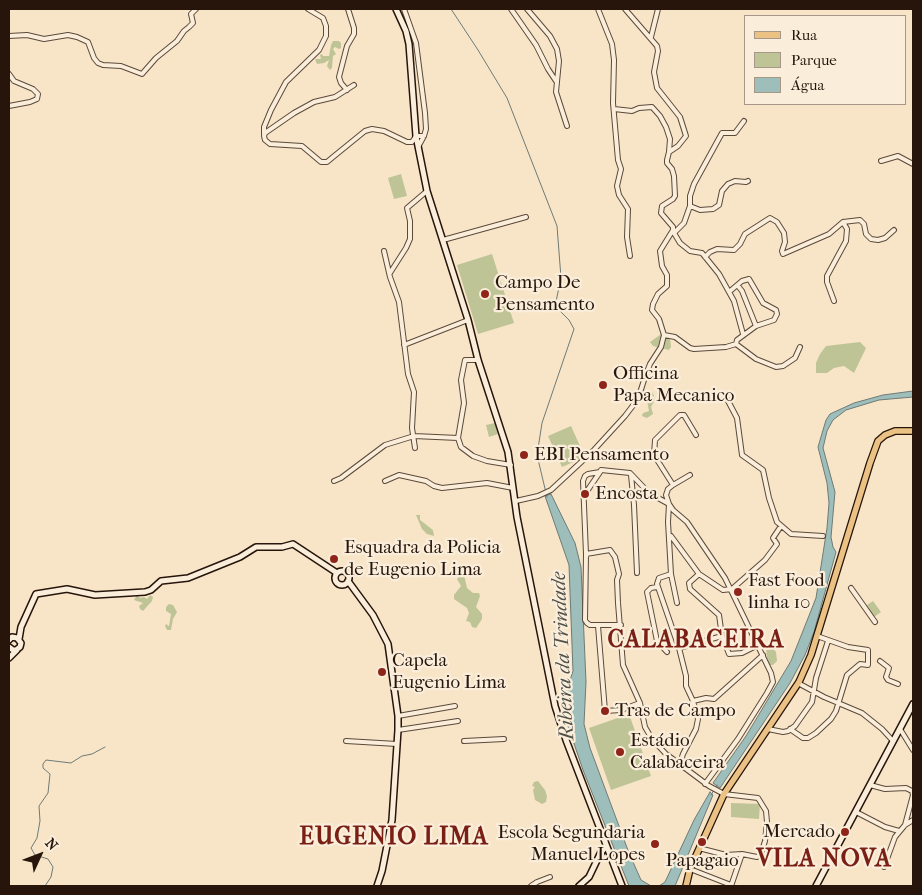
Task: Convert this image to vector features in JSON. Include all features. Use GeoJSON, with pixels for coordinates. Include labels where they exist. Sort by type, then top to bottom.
{"type":"FeatureCollection","features":[{"type":"Feature","properties":{"kind":"main road"},"geometry":{"type":"LineString","coordinates":[[686,886],[690,869],[722,793],[798,683],[811,655],[874,449],[879,440],[885,435],[895,432],[913,431]]}},
{"type":"Feature","properties":{"kind":"street"},"geometry":{"type":"LineString","coordinates":[[9,36],[27,34],[44,39],[68,35],[77,37],[88,42],[98,63],[121,66],[142,74],[156,58],[177,41],[184,31],[190,27],[193,23],[191,14],[196,9]]}},
{"type":"Feature","properties":{"kind":"street"},"geometry":{"type":"LineString","coordinates":[[308,9],[323,18],[326,26],[326,36],[318,50],[286,82],[264,127],[265,140],[270,144],[302,146],[322,162],[327,162],[365,131],[372,129],[384,131],[407,142],[412,142],[416,136]]}},
{"type":"Feature","properties":{"kind":"street"},"geometry":{"type":"LineString","coordinates":[[347,90],[339,77],[347,46],[354,34],[348,9]]}},
{"type":"Feature","properties":{"kind":"street"},"geometry":{"type":"LineString","coordinates":[[396,9],[406,31],[409,44],[416,136],[427,191],[511,465],[517,517],[555,706],[566,740],[622,886]]}},
{"type":"Feature","properties":{"kind":"street"},"geometry":{"type":"LineString","coordinates":[[404,9],[416,43],[426,129],[418,148]]}},
{"type":"Feature","properties":{"kind":"street"},"geometry":{"type":"LineString","coordinates":[[512,9],[557,81]]}},
{"type":"Feature","properties":{"kind":"street"},"geometry":{"type":"LineString","coordinates":[[527,9],[550,36],[557,50],[559,61],[556,92],[567,126]]}},
{"type":"Feature","properties":{"kind":"street"},"geometry":{"type":"LineString","coordinates":[[598,9],[612,44],[614,108],[618,160],[621,169],[617,186],[619,195],[628,209],[627,238],[630,256]]}},
{"type":"Feature","properties":{"kind":"street"},"geometry":{"type":"LineString","coordinates":[[626,9],[657,46],[658,51],[654,72],[657,88],[680,118],[685,131],[686,136],[678,146],[669,152]]}},
{"type":"Feature","properties":{"kind":"street"},"geometry":{"type":"LineString","coordinates":[[651,38],[658,9]]}},
{"type":"Feature","properties":{"kind":"street"},"geometry":{"type":"LineString","coordinates":[[9,74],[14,81],[33,89],[38,94],[37,99],[30,102],[9,106]]}},
{"type":"Feature","properties":{"kind":"street"},"geometry":{"type":"LineString","coordinates":[[264,136],[265,133],[306,106],[335,97],[354,85]]}},
{"type":"Feature","properties":{"kind":"street"},"geometry":{"type":"LineString","coordinates":[[614,108],[632,111],[639,108],[652,107],[660,116],[670,139],[667,163],[672,169],[674,176],[675,196],[662,206],[661,213],[673,228],[680,242],[690,251],[702,253],[719,274],[738,311],[743,334]]}},
{"type":"Feature","properties":{"kind":"street"},"geometry":{"type":"LineString","coordinates":[[516,501],[538,496],[551,490],[593,451],[638,399],[647,371],[661,347],[664,335],[659,319],[652,310],[658,294],[667,286],[667,275],[662,266],[660,251],[674,232],[684,223],[690,206],[690,196],[694,184],[722,133],[735,133],[744,121]]}},
{"type":"Feature","properties":{"kind":"street"},"geometry":{"type":"LineString","coordinates":[[416,136],[424,136]]}},
{"type":"Feature","properties":{"kind":"street"},"geometry":{"type":"LineString","coordinates":[[881,161],[898,156],[913,164]]}},
{"type":"Feature","properties":{"kind":"street"},"geometry":{"type":"LineString","coordinates":[[690,206],[700,210],[713,209],[719,204],[722,190],[728,184],[735,181],[748,181]]}},
{"type":"Feature","properties":{"kind":"street"},"geometry":{"type":"LineString","coordinates":[[390,273],[410,240],[410,221],[407,208],[427,191]]}},
{"type":"Feature","properties":{"kind":"street"},"geometry":{"type":"LineString","coordinates":[[443,240],[526,217]]}},
{"type":"Feature","properties":{"kind":"street"},"geometry":{"type":"LineString","coordinates":[[705,257],[717,249],[734,250],[740,244],[745,234],[770,218],[777,222],[784,233],[783,254],[829,234],[843,222],[860,220],[864,224],[866,234],[870,239],[878,240],[894,230]]}},
{"type":"Feature","properties":{"kind":"street"},"geometry":{"type":"LineString","coordinates":[[834,301],[827,276],[846,242],[847,229],[843,222]]}},
{"type":"Feature","properties":{"kind":"street"},"geometry":{"type":"LineString","coordinates":[[384,251],[390,277],[399,302],[408,374],[414,392],[412,428],[415,448]]}},
{"type":"Feature","properties":{"kind":"street"},"geometry":{"type":"LineString","coordinates":[[729,292],[742,281],[749,279],[763,303],[776,310],[774,320],[756,326],[743,334],[736,344]]}},
{"type":"Feature","properties":{"kind":"street"},"geometry":{"type":"LineString","coordinates":[[738,286],[742,291],[756,326]]}},
{"type":"Feature","properties":{"kind":"street"},"geometry":{"type":"LineString","coordinates":[[404,345],[468,320]]}},
{"type":"Feature","properties":{"kind":"street"},"geometry":{"type":"LineString","coordinates":[[664,335],[675,337],[694,349],[736,344],[756,359],[776,367],[783,366],[795,358],[800,347]]}},
{"type":"Feature","properties":{"kind":"street"},"geometry":{"type":"LineString","coordinates":[[478,360],[465,360],[461,380],[464,403],[458,438],[461,447],[473,456],[484,461],[511,465]]}},
{"type":"Feature","properties":{"kind":"street"},"geometry":{"type":"LineString","coordinates":[[727,399],[737,418],[742,454],[763,470],[777,522],[791,534],[823,536]]}},
{"type":"Feature","properties":{"kind":"street"},"geometry":{"type":"LineString","coordinates":[[673,485],[654,455],[655,440],[680,415],[684,415],[696,435]]}},
{"type":"Feature","properties":{"kind":"street"},"geometry":{"type":"LineString","coordinates":[[334,481],[341,478],[385,445],[414,436],[458,438]]}},
{"type":"Feature","properties":{"kind":"street"},"geometry":{"type":"LineString","coordinates":[[621,625],[598,626],[590,625],[586,622],[585,494],[583,482],[585,476],[590,473],[600,472],[601,470],[630,473],[649,493],[669,504]]}},
{"type":"Feature","properties":{"kind":"street"},"geometry":{"type":"LineString","coordinates":[[585,494],[600,472]]}},
{"type":"Feature","properties":{"kind":"street"},"geometry":{"type":"LineString","coordinates":[[630,473],[634,505],[637,573]]}},
{"type":"Feature","properties":{"kind":"street"},"geometry":{"type":"LineString","coordinates":[[385,481],[398,475],[426,481],[442,488],[487,483],[513,488]]}},
{"type":"Feature","properties":{"kind":"street"},"geometry":{"type":"LineString","coordinates":[[690,475],[668,489],[666,495],[669,504],[673,510],[688,522],[732,589],[763,655],[773,682],[746,727],[707,785]]}},
{"type":"Feature","properties":{"kind":"street"},"geometry":{"type":"LineString","coordinates":[[669,504],[668,522],[671,574],[678,603]]}},
{"type":"Feature","properties":{"kind":"street"},"geometry":{"type":"LineString","coordinates":[[670,535],[699,574],[723,590],[732,589],[765,560],[777,544],[772,538],[781,526]]}},
{"type":"Feature","properties":{"kind":"street"},"geometry":{"type":"LineString","coordinates":[[9,658],[20,645],[21,627],[36,594],[67,590],[95,595],[145,592],[151,590],[161,581],[188,578],[240,558],[256,547],[282,548],[293,544],[337,573]]}},
{"type":"Feature","properties":{"kind":"street"},"geometry":{"type":"LineString","coordinates":[[586,554],[605,550],[613,552],[618,563],[617,595],[623,665],[640,703],[645,727],[652,739],[666,754],[707,785],[722,793],[758,798],[766,811],[767,822],[761,854],[758,857],[742,854],[726,855],[699,848]]}},
{"type":"Feature","properties":{"kind":"street"},"geometry":{"type":"LineString","coordinates":[[337,573],[343,571],[346,573],[349,577],[348,581],[374,615],[388,644],[393,670],[398,730],[392,820],[382,871],[377,886]]}},
{"type":"Feature","properties":{"kind":"street"},"geometry":{"type":"LineString","coordinates":[[337,573],[335,580],[338,583],[344,584],[348,581]]}},
{"type":"Feature","properties":{"kind":"street"},"geometry":{"type":"LineString","coordinates":[[671,574],[659,578],[657,587],[660,590],[679,648],[686,676],[686,686],[698,719],[683,754],[684,767]]}},
{"type":"Feature","properties":{"kind":"street"},"geometry":{"type":"LineString","coordinates":[[699,574],[690,583],[690,589],[719,615],[722,636],[729,654],[742,653],[758,645]]}},
{"type":"Feature","properties":{"kind":"street"},"geometry":{"type":"LineString","coordinates":[[657,587],[650,588],[647,592],[657,641],[666,652]]}},
{"type":"Feature","properties":{"kind":"street"},"geometry":{"type":"LineString","coordinates":[[852,588],[875,622]]}},
{"type":"Feature","properties":{"kind":"street"},"geometry":{"type":"LineString","coordinates":[[598,626],[606,711],[621,710],[640,703]]}},
{"type":"Feature","properties":{"kind":"street"},"geometry":{"type":"LineString","coordinates":[[10,639],[21,627]]}},
{"type":"Feature","properties":{"kind":"street"},"geometry":{"type":"LineString","coordinates":[[679,648],[722,636]]}},
{"type":"Feature","properties":{"kind":"street"},"geometry":{"type":"LineString","coordinates":[[790,730],[803,738],[808,738],[816,733],[831,720],[847,674],[860,664],[868,665],[868,650],[848,647],[817,636]]}},
{"type":"Feature","properties":{"kind":"street"},"geometry":{"type":"LineString","coordinates":[[10,639],[19,639]]}},
{"type":"Feature","properties":{"kind":"street"},"geometry":{"type":"LineString","coordinates":[[768,729],[782,732],[790,730],[812,702],[816,678],[828,641]]}},
{"type":"Feature","properties":{"kind":"street"},"geometry":{"type":"LineString","coordinates":[[9,649],[18,649]]}},
{"type":"Feature","properties":{"kind":"street"},"geometry":{"type":"LineString","coordinates":[[693,701],[706,698],[714,700],[763,655]]}},
{"type":"Feature","properties":{"kind":"street"},"geometry":{"type":"LineString","coordinates":[[880,661],[888,666],[886,677],[888,680],[898,684]]}},
{"type":"Feature","properties":{"kind":"street"},"geometry":{"type":"LineString","coordinates":[[798,683],[862,713],[882,729],[893,741]]}},
{"type":"Feature","properties":{"kind":"street"},"geometry":{"type":"LineString","coordinates":[[816,886],[913,704]]}},
{"type":"Feature","properties":{"kind":"street"},"geometry":{"type":"LineString","coordinates":[[398,716],[454,706]]}},
{"type":"Feature","properties":{"kind":"street"},"geometry":{"type":"LineString","coordinates":[[398,730],[458,721]]}},
{"type":"Feature","properties":{"kind":"street"},"geometry":{"type":"LineString","coordinates":[[900,729],[913,750]]}},
{"type":"Feature","properties":{"kind":"street"},"geometry":{"type":"LineString","coordinates":[[464,741],[504,739]]}},
{"type":"Feature","properties":{"kind":"street"},"geometry":{"type":"LineString","coordinates":[[346,741],[397,744]]}},
{"type":"Feature","properties":{"kind":"street"},"geometry":{"type":"LineString","coordinates":[[870,785],[885,790],[906,788],[912,791],[913,795],[905,824]]}},
{"type":"Feature","properties":{"kind":"street"},"geometry":{"type":"LineString","coordinates":[[856,812],[885,827],[900,830]]}},
{"type":"Feature","properties":{"kind":"street"},"geometry":{"type":"LineString","coordinates":[[884,867],[892,842],[905,824],[913,820]]}},
{"type":"Feature","properties":{"kind":"street"},"geometry":{"type":"LineString","coordinates":[[579,886],[589,877],[606,846]]}},
{"type":"Feature","properties":{"kind":"street"},"geometry":{"type":"LineString","coordinates":[[690,869],[731,886],[742,854]]}},
{"type":"Feature","properties":{"kind":"street"},"geometry":{"type":"LineString","coordinates":[[531,886],[550,877]]}},
{"type":"Feature","properties":{"kind":"green space"},"geometry":{"type":"Polygon","coordinates":[[[333,41],[339,41],[341,48],[335,47],[333,49],[336,54],[333,56],[332,68],[330,70],[327,66],[329,60],[317,64],[315,59],[321,59],[320,55],[322,54],[323,56],[329,56],[333,41]]]}},
{"type":"Feature","properties":{"kind":"green space"},"geometry":{"type":"Polygon","coordinates":[[[401,174],[407,196],[394,199],[388,178],[401,174]]]}},
{"type":"Feature","properties":{"kind":"green space","name":"Campo De Pensamento"},"geometry":{"type":"Polygon","coordinates":[[[492,254],[514,323],[478,334],[457,265],[492,254]]]}},
{"type":"Feature","properties":{"kind":"green space"},"geometry":{"type":"Polygon","coordinates":[[[664,332],[670,338],[671,347],[669,350],[653,346],[650,342],[664,332]]]}},
{"type":"Feature","properties":{"kind":"green space"},"geometry":{"type":"Polygon","coordinates":[[[860,342],[866,348],[854,373],[844,366],[834,368],[827,373],[816,373],[816,363],[826,346],[860,342]]]}},
{"type":"Feature","properties":{"kind":"green space"},"geometry":{"type":"Polygon","coordinates":[[[649,390],[653,393],[655,400],[651,407],[653,414],[647,418],[642,416],[643,413],[649,411],[646,395],[649,390]]]}},
{"type":"Feature","properties":{"kind":"green space"},"geometry":{"type":"Polygon","coordinates":[[[495,423],[498,434],[489,437],[486,425],[495,423]]]}},
{"type":"Feature","properties":{"kind":"green space"},"geometry":{"type":"Polygon","coordinates":[[[571,426],[585,457],[562,467],[548,436],[571,426]]]}},
{"type":"Feature","properties":{"kind":"green space"},"geometry":{"type":"Polygon","coordinates":[[[416,515],[420,515],[420,520],[433,530],[434,536],[427,534],[422,529],[416,515]]]}},
{"type":"Feature","properties":{"kind":"green space"},"geometry":{"type":"Polygon","coordinates":[[[460,575],[464,575],[467,588],[473,593],[479,593],[480,596],[476,607],[482,614],[482,619],[476,628],[466,621],[469,613],[467,608],[454,599],[454,595],[461,586],[457,579],[460,575]]]}},
{"type":"Feature","properties":{"kind":"green space"},"geometry":{"type":"Polygon","coordinates":[[[137,595],[140,598],[144,597],[147,599],[150,595],[153,597],[152,601],[143,611],[139,606],[143,603],[134,600],[137,595]]]}},
{"type":"Feature","properties":{"kind":"green space"},"geometry":{"type":"Polygon","coordinates":[[[873,601],[881,612],[874,617],[867,605],[873,601]]]}},
{"type":"Feature","properties":{"kind":"green space"},"geometry":{"type":"Polygon","coordinates":[[[169,604],[173,605],[177,612],[173,619],[171,630],[167,630],[165,626],[166,624],[169,626],[171,614],[166,611],[166,607],[169,604]]]}},
{"type":"Feature","properties":{"kind":"green space"},"geometry":{"type":"Polygon","coordinates":[[[771,646],[776,652],[777,661],[773,665],[770,665],[767,658],[766,647],[771,646]]]}},
{"type":"Feature","properties":{"kind":"green space","name":"Estádio Calabaceira"},"geometry":{"type":"Polygon","coordinates":[[[629,714],[651,776],[611,790],[589,728],[629,714]]]}},
{"type":"Feature","properties":{"kind":"green space"},"geometry":{"type":"Polygon","coordinates":[[[538,781],[547,796],[546,802],[542,804],[535,800],[533,790],[535,787],[532,786],[534,782],[538,781]]]}},
{"type":"Feature","properties":{"kind":"green space"},"geometry":{"type":"Polygon","coordinates":[[[731,803],[760,804],[759,819],[731,817],[731,803]]]}},
{"type":"Feature","properties":{"kind":"water"},"geometry":{"type":"Polygon","coordinates":[[[913,391],[913,397],[879,400],[846,410],[833,420],[827,431],[823,448],[835,492],[831,537],[836,552],[814,632],[805,655],[790,683],[720,788],[713,783],[746,736],[791,661],[816,598],[829,503],[827,483],[818,447],[826,420],[830,414],[854,403],[883,395],[913,391]]]}},
{"type":"Feature","properties":{"kind":"water"},"geometry":{"type":"Polygon","coordinates":[[[551,494],[575,543],[581,567],[586,682],[584,724],[590,748],[629,853],[641,880],[651,886],[629,886],[583,770],[568,726],[564,710],[566,692],[573,671],[569,565],[545,496],[551,494]]]}},
{"type":"Feature","properties":{"kind":"water"},"geometry":{"type":"Polygon","coordinates":[[[710,792],[713,795],[675,886],[659,886],[665,882],[694,820],[710,792]]]}},
{"type":"Feature","properties":{"kind":"waterway","name":"Ribeira da Trindade"},"geometry":{"type":"LineString","coordinates":[[451,9],[507,98],[557,226],[561,278],[555,306],[569,320],[574,329],[542,423],[537,455],[547,497]]}},
{"type":"Feature","properties":{"kind":"waterway"},"geometry":{"type":"LineString","coordinates":[[45,886],[51,877],[53,867],[48,859],[35,855],[31,848],[37,838],[40,821],[39,806],[48,793],[50,774],[43,768],[43,764],[46,760],[71,763],[82,756],[92,754],[105,747]]}},
{"type":"Feature","properties":{"kind":"waterway"},"geometry":{"type":"LineString","coordinates":[[711,795],[717,785]]}},
{"type":"Feature","properties":{"kind":"place","name":"Campo De Pensamento"},"geometry":{"type":"Point","coordinates":[485,294]}},
{"type":"Feature","properties":{"kind":"place","name":"Officina Papa Mecanico"},"geometry":{"type":"Point","coordinates":[603,385]}},
{"type":"Feature","properties":{"kind":"place","name":"EBI Pensamento"},"geometry":{"type":"Point","coordinates":[524,455]}},
{"type":"Feature","properties":{"kind":"place","name":"Encosta"},"geometry":{"type":"Point","coordinates":[585,494]}},
{"type":"Feature","properties":{"kind":"place","name":"Esquadra da Policia de Eugenio Lima"},"geometry":{"type":"Point","coordinates":[334,559]}},
{"type":"Feature","properties":{"kind":"place","name":"Fast Food linha 10"},"geometry":{"type":"Point","coordinates":[738,592]}},
{"type":"Feature","properties":{"kind":"place","name":"Capela Eugenio Lima"},"geometry":{"type":"Point","coordinates":[382,672]}},
{"type":"Feature","properties":{"kind":"place","name":"Tras de Campo"},"geometry":{"type":"Point","coordinates":[605,711]}},
{"type":"Feature","properties":{"kind":"place","name":"Estádio Calabaceira"},"geometry":{"type":"Point","coordinates":[620,752]}},
{"type":"Feature","properties":{"kind":"place","name":"Mercado"},"geometry":{"type":"Point","coordinates":[845,832]}},
{"type":"Feature","properties":{"kind":"place","name":"Papagaio"},"geometry":{"type":"Point","coordinates":[702,842]}},
{"type":"Feature","properties":{"kind":"place","name":"Escola Segundaria Manuel Lopes"},"geometry":{"type":"Point","coordinates":[655,844]}},
{"type":"Feature","properties":{"kind":"district","name":"CALABACEIRA"},"geometry":{"type":"Point","coordinates":[696,641]}},
{"type":"Feature","properties":{"kind":"district","name":"EUGENIO LIMA"},"geometry":{"type":"Point","coordinates":[394,838]}},
{"type":"Feature","properties":{"kind":"district","name":"VILA NOVA"},"geometry":{"type":"Point","coordinates":[824,860]}}]}
